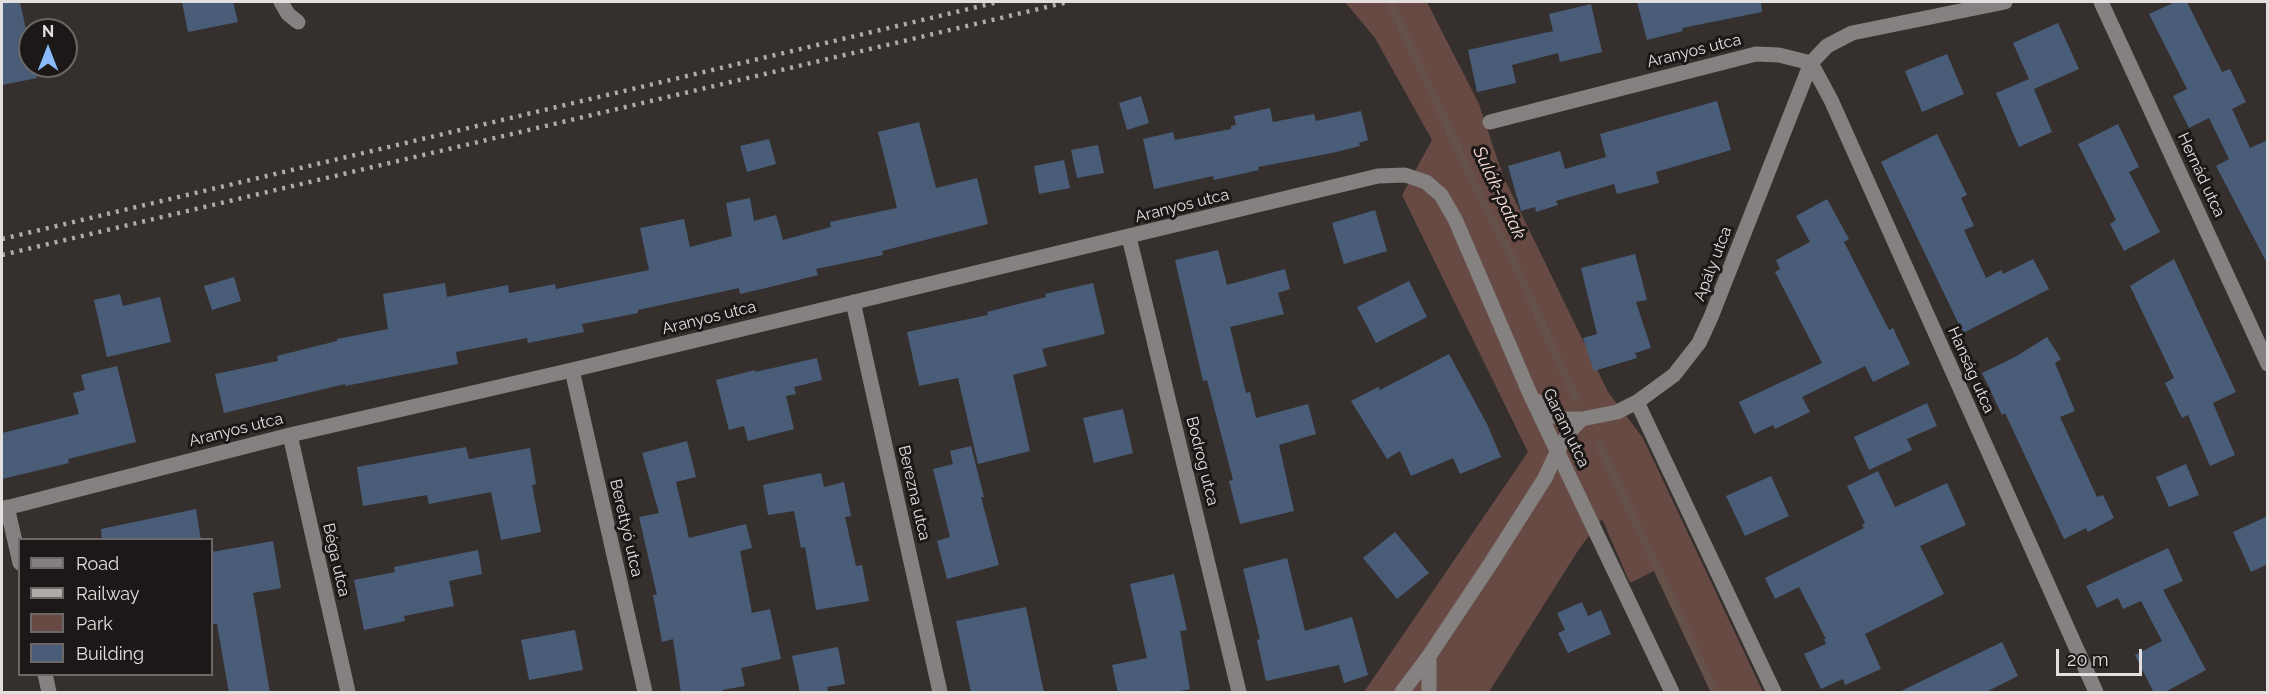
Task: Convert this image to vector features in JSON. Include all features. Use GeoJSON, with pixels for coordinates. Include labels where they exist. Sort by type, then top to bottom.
{"type":"FeatureCollection","features":[{"type":"Feature","properties":{"kind":"street"},"geometry":{"type":"LineString","coordinates":[[281,2],[288,14],[298,22]]}},
{"type":"Feature","properties":{"kind":"street"},"geometry":{"type":"LineString","coordinates":[[1811,63],[1827,46],[1852,33],[2005,2]]}},
{"type":"Feature","properties":{"kind":"street","name":"Hernád utca"},"geometry":{"type":"LineString","coordinates":[[2101,2],[2268,364]]}},
{"type":"Feature","properties":{"kind":"street","name":"Aranyos utca"},"geometry":{"type":"LineString","coordinates":[[1490,122],[1756,54],[1779,55],[1811,63]]}},
{"type":"Feature","properties":{"kind":"street","name":"Apály utca"},"geometry":{"type":"LineString","coordinates":[[1530,394],[1548,413],[1561,419],[1582,419],[1617,412],[1637,402],[1674,375],[1699,343],[1712,317],[1811,63]]}},
{"type":"Feature","properties":{"kind":"street","name":"Hanság utca"},"geometry":{"type":"LineString","coordinates":[[1811,63],[1836,111],[2096,693]]}},
{"type":"Feature","properties":{"kind":"street","name":"Aranyos utca"},"geometry":{"type":"LineString","coordinates":[[4,508],[290,435],[572,370],[1378,176],[1405,175],[1426,182]]}},
{"type":"Feature","properties":{"kind":"street","name":"Garam utca"},"geometry":{"type":"LineString","coordinates":[[1426,182],[1441,195],[1455,219],[1530,394],[1672,693]]}},
{"type":"Feature","properties":{"kind":"street","name":"Bodrog utca"},"geometry":{"type":"LineString","coordinates":[[1129,237],[1239,693]]}},
{"type":"Feature","properties":{"kind":"street","name":"Berezna utca"},"geometry":{"type":"LineString","coordinates":[[853,302],[940,693]]}},
{"type":"Feature","properties":{"kind":"street","name":"Berettyó utca"},"geometry":{"type":"LineString","coordinates":[[572,370],[645,693]]}},
{"type":"Feature","properties":{"kind":"street"},"geometry":{"type":"LineString","coordinates":[[1637,402],[1774,693]]}},
{"type":"Feature","properties":{"kind":"street"},"geometry":{"type":"LineString","coordinates":[[1402,693],[1429,656],[1545,478],[1570,431],[1582,419]]}},
{"type":"Feature","properties":{"kind":"street","name":"Béga utca"},"geometry":{"type":"LineString","coordinates":[[290,435],[348,693]]}},
{"type":"Feature","properties":{"kind":"street"},"geometry":{"type":"LineString","coordinates":[[4,508],[18,556]]}},
{"type":"Feature","properties":{"kind":"street"},"geometry":{"type":"LineString","coordinates":[[1429,656],[1429,693]]}},
{"type":"Feature","properties":{"kind":"street"},"geometry":{"type":"LineString","coordinates":[[45,676],[49,693]]}},
{"type":"Feature","properties":{"kind":"green space"},"geometry":{"type":"Polygon","coordinates":[[[1345,2],[1427,2],[1479,104],[1503,176],[1608,392],[1643,438],[1763,692],[1712,692],[1654,571],[1630,583],[1602,519],[1579,549],[1489,692],[1364,692],[1528,452],[1402,195],[1432,140],[1375,38],[1345,2]]]}},
{"type":"Feature","properties":{"kind":"building"},"geometry":{"type":"Polygon","coordinates":[[[2,2],[20,2],[23,18],[18,18],[18,78],[37,78],[2,85],[2,2]]]}},
{"type":"Feature","properties":{"kind":"building"},"geometry":{"type":"Polygon","coordinates":[[[182,2],[233,2],[238,22],[188,32],[182,2]]]}},
{"type":"Feature","properties":{"kind":"building"},"geometry":{"type":"Polygon","coordinates":[[[1637,2],[1761,2],[1762,12],[1682,28],[1683,31],[1647,40],[1637,2]]]}},
{"type":"Feature","properties":{"kind":"building"},"geometry":{"type":"Polygon","coordinates":[[[2175,2],[2187,2],[2222,72],[2230,69],[2246,102],[2232,109],[2250,148],[2268,140],[2268,265],[2216,166],[2229,159],[2209,118],[2189,128],[2173,96],[2187,89],[2149,14],[2175,2]]]}},
{"type":"Feature","properties":{"kind":"building"},"geometry":{"type":"Polygon","coordinates":[[[1591,4],[1602,52],[1560,62],[1558,53],[1512,65],[1516,83],[1477,92],[1468,50],[1553,31],[1549,14],[1591,4]]]}},
{"type":"Feature","properties":{"kind":"building"},"geometry":{"type":"Polygon","coordinates":[[[2058,23],[2079,69],[2034,89],[2052,132],[2019,147],[1996,93],[2029,79],[2013,43],[2058,23]]]}},
{"type":"Feature","properties":{"kind":"building"},"geometry":{"type":"Polygon","coordinates":[[[1947,54],[1964,94],[1922,112],[1905,71],[1947,54]]]}},
{"type":"Feature","properties":{"kind":"building"},"geometry":{"type":"Polygon","coordinates":[[[1141,96],[1149,123],[1127,130],[1119,103],[1141,96]]]}},
{"type":"Feature","properties":{"kind":"building"},"geometry":{"type":"Polygon","coordinates":[[[1717,101],[1731,150],[1656,172],[1659,183],[1617,194],[1614,184],[1556,201],[1558,205],[1536,212],[1535,207],[1521,211],[1508,166],[1560,151],[1565,169],[1606,157],[1600,134],[1717,101]]]}},
{"type":"Feature","properties":{"kind":"building"},"geometry":{"type":"Polygon","coordinates":[[[1270,108],[1273,122],[1314,114],[1316,121],[1361,111],[1368,140],[1359,143],[1360,146],[1258,167],[1259,170],[1214,180],[1213,176],[1154,189],[1143,139],[1173,132],[1175,140],[1231,129],[1231,126],[1236,125],[1234,116],[1270,108]]]}},
{"type":"Feature","properties":{"kind":"building"},"geometry":{"type":"Polygon","coordinates":[[[919,122],[936,188],[977,178],[988,224],[882,251],[883,255],[816,269],[818,275],[770,287],[740,294],[739,288],[638,310],[638,313],[582,324],[584,332],[528,343],[527,338],[456,352],[458,364],[345,386],[345,384],[224,413],[215,374],[278,361],[277,356],[337,341],[337,339],[388,329],[383,294],[445,283],[447,297],[508,285],[509,293],[555,284],[556,289],[649,270],[640,228],[684,219],[690,247],[732,236],[726,203],[750,198],[754,221],[776,215],[783,240],[831,227],[830,222],[897,208],[878,132],[919,122]]]}},
{"type":"Feature","properties":{"kind":"building"},"geometry":{"type":"Polygon","coordinates":[[[2118,124],[2139,167],[2129,172],[2160,232],[2124,251],[2110,224],[2116,220],[2078,144],[2118,124]]]}},
{"type":"Feature","properties":{"kind":"building"},"geometry":{"type":"Polygon","coordinates":[[[1937,134],[1967,195],[1961,198],[1974,226],[1964,230],[1986,278],[2001,270],[2003,274],[2033,259],[2049,289],[1963,333],[1881,162],[1937,134]]]}},
{"type":"Feature","properties":{"kind":"building"},"geometry":{"type":"Polygon","coordinates":[[[769,139],[776,164],[747,172],[740,146],[769,139]]]}},
{"type":"Feature","properties":{"kind":"building"},"geometry":{"type":"Polygon","coordinates":[[[1098,145],[1104,173],[1077,178],[1071,150],[1098,145]]]}},
{"type":"Feature","properties":{"kind":"building"},"geometry":{"type":"Polygon","coordinates":[[[1064,160],[1070,188],[1039,194],[1034,166],[1064,160]]]}},
{"type":"Feature","properties":{"kind":"building"},"geometry":{"type":"Polygon","coordinates":[[[1827,199],[1849,239],[1844,242],[1889,330],[1893,328],[1910,364],[1873,382],[1865,366],[1802,397],[1810,412],[1775,429],[1773,425],[1754,434],[1739,402],[1822,363],[1775,272],[1780,269],[1776,260],[1810,242],[1796,216],[1827,199]]]}},
{"type":"Feature","properties":{"kind":"building"},"geometry":{"type":"Polygon","coordinates":[[[1375,210],[1387,251],[1344,264],[1332,223],[1375,210]]]}},
{"type":"Feature","properties":{"kind":"building"},"geometry":{"type":"Polygon","coordinates":[[[1218,250],[1227,285],[1285,269],[1290,289],[1278,293],[1284,314],[1230,327],[1246,393],[1250,392],[1256,418],[1308,404],[1316,434],[1279,445],[1294,511],[1240,524],[1229,481],[1233,480],[1207,380],[1203,381],[1175,260],[1218,250]]]}},
{"type":"Feature","properties":{"kind":"building"},"geometry":{"type":"Polygon","coordinates":[[[1635,254],[1647,300],[1636,302],[1651,348],[1635,353],[1637,358],[1594,371],[1583,338],[1597,334],[1581,268],[1635,254]]]}},
{"type":"Feature","properties":{"kind":"building"},"geometry":{"type":"Polygon","coordinates":[[[2174,259],[2236,392],[2213,403],[2235,455],[2210,466],[2188,415],[2182,418],[2165,383],[2174,378],[2130,286],[2174,259]]]}},
{"type":"Feature","properties":{"kind":"building"},"geometry":{"type":"Polygon","coordinates":[[[234,277],[241,301],[212,310],[204,286],[234,277]]]}},
{"type":"Feature","properties":{"kind":"building"},"geometry":{"type":"Polygon","coordinates":[[[1409,281],[1427,317],[1376,343],[1357,307],[1409,281]]]}},
{"type":"Feature","properties":{"kind":"building"},"geometry":{"type":"Polygon","coordinates":[[[1093,283],[1105,334],[1042,349],[1047,366],[1013,375],[1030,451],[978,464],[958,378],[919,386],[907,332],[988,315],[987,312],[1046,297],[1045,294],[1093,283]]]}},
{"type":"Feature","properties":{"kind":"building"},"geometry":{"type":"Polygon","coordinates":[[[120,294],[123,306],[160,297],[171,342],[107,357],[94,300],[120,294]]]}},
{"type":"Feature","properties":{"kind":"building"},"geometry":{"type":"Polygon","coordinates":[[[2047,337],[2061,359],[2055,363],[2075,411],[2060,417],[2097,497],[2103,495],[2114,518],[2088,532],[2086,528],[2064,539],[2005,413],[2002,415],[1982,373],[2015,357],[2047,337]]]}},
{"type":"Feature","properties":{"kind":"building"},"geometry":{"type":"Polygon","coordinates":[[[1449,354],[1487,424],[1501,457],[1460,474],[1453,458],[1411,476],[1400,451],[1387,459],[1351,401],[1378,387],[1380,390],[1449,354]]]}},
{"type":"Feature","properties":{"kind":"building"},"geometry":{"type":"Polygon","coordinates":[[[817,358],[822,380],[794,387],[796,394],[786,396],[794,429],[748,441],[744,426],[729,430],[716,380],[817,358]]]}},
{"type":"Feature","properties":{"kind":"building"},"geometry":{"type":"Polygon","coordinates":[[[117,366],[136,442],[68,459],[69,463],[2,479],[2,433],[79,414],[73,393],[85,390],[81,375],[117,366]]]}},
{"type":"Feature","properties":{"kind":"building"},"geometry":{"type":"Polygon","coordinates":[[[1927,403],[1937,426],[1907,439],[1912,450],[1869,470],[1854,437],[1927,403]]]}},
{"type":"Feature","properties":{"kind":"building"},"geometry":{"type":"Polygon","coordinates":[[[1123,409],[1133,453],[1094,463],[1083,418],[1123,409]]]}},
{"type":"Feature","properties":{"kind":"building"},"geometry":{"type":"Polygon","coordinates":[[[687,441],[696,477],[676,482],[689,538],[746,524],[752,548],[740,551],[752,613],[770,609],[781,659],[741,668],[745,686],[722,690],[723,693],[681,693],[673,639],[662,642],[653,595],[657,595],[639,517],[659,513],[642,453],[687,441]]]}},
{"type":"Feature","properties":{"kind":"building"},"geometry":{"type":"Polygon","coordinates":[[[971,446],[984,497],[981,497],[999,565],[947,579],[937,541],[950,537],[933,469],[953,464],[950,451],[971,446]]]}},
{"type":"Feature","properties":{"kind":"building"},"geometry":{"type":"Polygon","coordinates":[[[466,447],[469,459],[530,448],[536,484],[532,485],[541,532],[501,540],[491,492],[429,504],[427,495],[363,506],[357,467],[466,447]]]}},
{"type":"Feature","properties":{"kind":"building"},"geometry":{"type":"Polygon","coordinates":[[[2186,464],[2199,495],[2169,507],[2156,477],[2186,464]]]}},
{"type":"Feature","properties":{"kind":"building"},"geometry":{"type":"Polygon","coordinates":[[[1878,471],[1895,507],[1947,483],[1966,525],[1920,546],[1944,594],[1865,634],[1881,669],[1845,685],[1843,679],[1821,689],[1804,654],[1826,644],[1824,639],[1826,639],[1799,587],[1775,599],[1765,578],[1864,528],[1862,525],[1865,523],[1847,486],[1878,471]]]}},
{"type":"Feature","properties":{"kind":"building"},"geometry":{"type":"Polygon","coordinates":[[[821,473],[824,487],[844,482],[851,516],[845,517],[856,566],[862,565],[869,601],[816,610],[805,547],[801,548],[794,511],[768,515],[763,485],[821,473]]]}},
{"type":"Feature","properties":{"kind":"building"},"geometry":{"type":"Polygon","coordinates":[[[1771,476],[1789,516],[1745,536],[1726,496],[1771,476]]]}},
{"type":"Feature","properties":{"kind":"building"},"geometry":{"type":"Polygon","coordinates":[[[196,509],[201,538],[102,538],[101,529],[196,509]]]}},
{"type":"Feature","properties":{"kind":"building"},"geometry":{"type":"Polygon","coordinates":[[[2268,516],[2268,564],[2251,572],[2233,532],[2268,516]]]}},
{"type":"Feature","properties":{"kind":"building"},"geometry":{"type":"Polygon","coordinates":[[[1395,532],[1429,573],[1397,599],[1363,558],[1395,532]]]}},
{"type":"Feature","properties":{"kind":"building"},"geometry":{"type":"Polygon","coordinates":[[[273,541],[281,588],[253,593],[270,693],[229,693],[217,624],[213,624],[213,552],[273,541]]]}},
{"type":"Feature","properties":{"kind":"building"},"geometry":{"type":"Polygon","coordinates":[[[2168,548],[2183,581],[2163,590],[2206,670],[2163,693],[2154,693],[2135,655],[2162,641],[2141,601],[2123,609],[2118,598],[2097,608],[2086,586],[2168,548]]]}},
{"type":"Feature","properties":{"kind":"building"},"geometry":{"type":"Polygon","coordinates":[[[478,550],[482,574],[449,581],[454,606],[404,616],[405,621],[364,630],[354,580],[395,572],[394,567],[478,550]]]}},
{"type":"Feature","properties":{"kind":"building"},"geometry":{"type":"Polygon","coordinates":[[[1287,558],[1305,631],[1352,617],[1368,675],[1344,683],[1339,665],[1266,681],[1257,640],[1260,639],[1243,569],[1287,558]]]}},
{"type":"Feature","properties":{"kind":"building"},"geometry":{"type":"Polygon","coordinates":[[[1174,574],[1187,630],[1180,631],[1190,689],[1170,693],[1118,693],[1112,665],[1147,658],[1130,584],[1174,574]]]}},
{"type":"Feature","properties":{"kind":"building"},"geometry":{"type":"Polygon","coordinates":[[[1582,602],[1588,616],[1601,610],[1611,634],[1568,653],[1558,633],[1565,630],[1557,613],[1582,602]]]}},
{"type":"Feature","properties":{"kind":"building"},"geometry":{"type":"Polygon","coordinates":[[[1026,607],[1044,693],[971,693],[956,621],[1026,607]]]}},
{"type":"Feature","properties":{"kind":"building"},"geometry":{"type":"Polygon","coordinates":[[[575,630],[583,670],[529,680],[521,640],[575,630]]]}},
{"type":"Feature","properties":{"kind":"building"},"geometry":{"type":"Polygon","coordinates":[[[2002,642],[2018,676],[1984,693],[1897,693],[2002,642]]]}},
{"type":"Feature","properties":{"kind":"building"},"geometry":{"type":"Polygon","coordinates":[[[838,647],[845,684],[827,687],[828,693],[800,693],[792,656],[838,647]]]}},
{"type":"Feature","properties":{"kind":"waterway","name":"Sulák-patak"},"geometry":{"type":"LineString","coordinates":[[1392,2],[1395,13],[1481,198],[1509,251],[1576,399]]}},
{"type":"Feature","properties":{"kind":"waterway","name":"Sulák-patak"},"geometry":{"type":"LineString","coordinates":[[1599,444],[1715,692]]}},
{"type":"Feature","properties":{"kind":"railway"},"geometry":{"type":"LineString","coordinates":[[2,239],[998,2]]}},
{"type":"Feature","properties":{"kind":"railway"},"geometry":{"type":"LineString","coordinates":[[2,255],[1068,2]]}}]}
